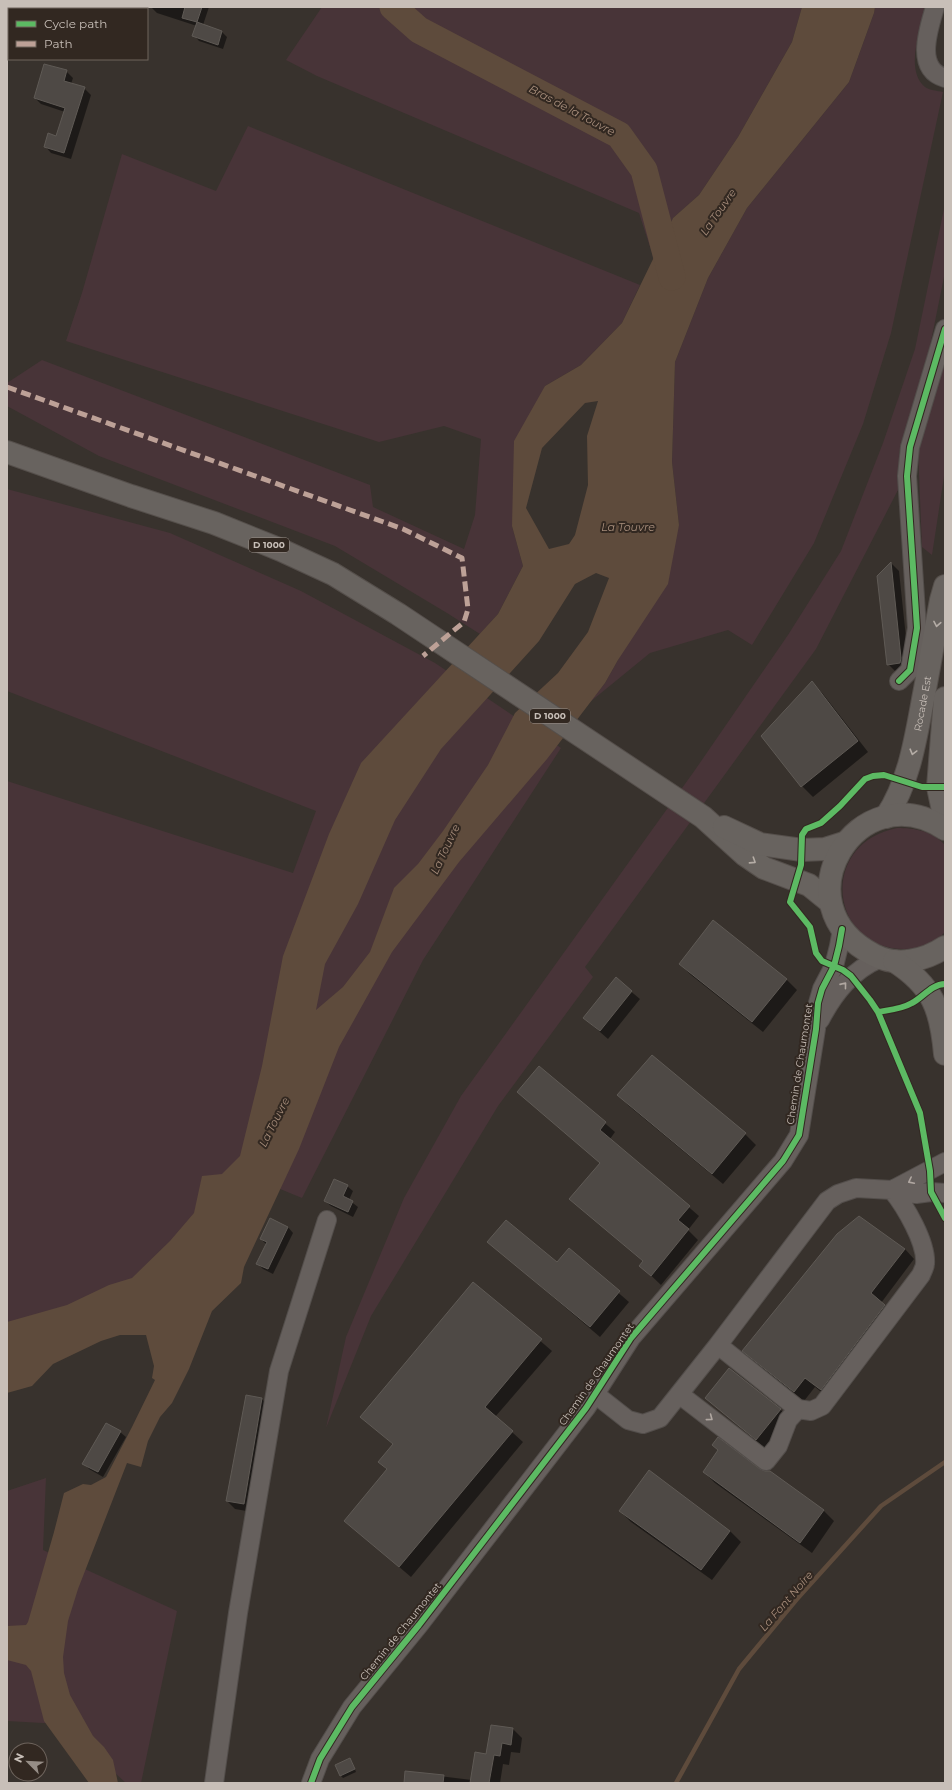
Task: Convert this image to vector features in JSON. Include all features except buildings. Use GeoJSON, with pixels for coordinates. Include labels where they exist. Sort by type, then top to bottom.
{"type":"FeatureCollection","features":[{"type":"Feature","properties":{"kind":"main road","name":"D 1000"},"geometry":{"type":"LineString","coordinates":[[7,452],[131,496],[214,523],[281,550],[333,574],[398,614],[702,817],[745,855],[764,868],[809,885],[830,902]]}},
{"type":"Feature","properties":{"kind":"main road","name":"D 1000"},"geometry":{"type":"LineString","coordinates":[[7,463],[131,496]]}},
{"type":"Feature","properties":{"kind":"main road","name":"Rocade Est"},"geometry":{"type":"LineString","coordinates":[[886,817],[894,804],[904,781],[914,750],[941,600],[945,586]]}},
{"type":"Feature","properties":{"kind":"main road"},"geometry":{"type":"LineString","coordinates":[[945,698],[938,787],[945,820]]}},
{"type":"Feature","properties":{"kind":"main road"},"geometry":{"type":"LineString","coordinates":[[945,829],[936,823],[920,817],[903,815],[886,817],[863,827],[844,843],[836,857],[831,871],[829,887],[830,902],[842,929],[859,947],[908,970],[919,980],[928,992],[938,1011],[945,1054]]}},
{"type":"Feature","properties":{"kind":"main road","name":"D 1000"},"geometry":{"type":"LineString","coordinates":[[702,817],[760,844],[802,850],[825,849],[844,843]]}},
{"type":"Feature","properties":{"kind":"main road"},"geometry":{"type":"LineString","coordinates":[[887,960],[914,960],[934,954],[945,947]]}},
{"type":"Feature","properties":{"kind":"street"},"geometry":{"type":"LineString","coordinates":[[935,7],[925,47],[929,65],[940,76],[945,78]]}},
{"type":"Feature","properties":{"kind":"street"},"geometry":{"type":"LineString","coordinates":[[899,680],[910,670],[916,628],[907,476],[910,447],[945,329]]}},
{"type":"Feature","properties":{"kind":"street","name":"Chemin de Chaumontet"},"geometry":{"type":"LineString","coordinates":[[311,1783],[320,1759],[352,1707],[419,1625],[586,1408],[631,1338],[783,1161],[799,1135],[816,1029],[818,1003],[822,989],[834,966],[842,929]]}},
{"type":"Feature","properties":{"kind":"street","name":"Chemin de Chaumontet"},"geometry":{"type":"LineString","coordinates":[[816,1029],[828,1004],[851,976],[867,964],[887,960]]}},
{"type":"Feature","properties":{"kind":"street"},"geometry":{"type":"LineString","coordinates":[[892,1190],[945,1162]]}},
{"type":"Feature","properties":{"kind":"street"},"geometry":{"type":"LineString","coordinates":[[595,1394],[628,1420],[643,1424],[660,1418],[718,1345],[827,1201],[838,1194],[856,1188],[892,1190],[916,1194],[931,1192],[945,1193]]}},
{"type":"Feature","properties":{"kind":"street"},"geometry":{"type":"LineString","coordinates":[[718,1345],[798,1409],[812,1411],[822,1406],[921,1275],[925,1265],[924,1250],[904,1205],[892,1190]]}},
{"type":"Feature","properties":{"kind":"street"},"geometry":{"type":"LineString","coordinates":[[214,1783],[238,1612],[280,1371],[327,1220]]}},
{"type":"Feature","properties":{"kind":"street"},"geometry":{"type":"LineString","coordinates":[[679,1394],[766,1461],[778,1446],[788,1420],[798,1409]]}},
{"type":"Feature","properties":{"kind":"shaded area"},"geometry":{"type":"Polygon","coordinates":[[[322,7],[802,7],[792,42],[738,137],[699,195],[673,218],[654,259],[639,213],[317,76],[286,60],[322,7]]]}},
{"type":"Feature","properties":{"kind":"shaded area"},"geometry":{"type":"Polygon","coordinates":[[[875,7],[927,7],[916,48],[916,70],[919,79],[925,87],[931,90],[943,92],[891,333],[863,424],[814,543],[752,645],[728,630],[650,653],[590,702],[605,683],[618,660],[679,525],[672,462],[675,362],[708,278],[747,208],[849,82],[875,7]]]}},
{"type":"Feature","properties":{"kind":"shaded area"},"geometry":{"type":"Polygon","coordinates":[[[248,126],[640,285],[622,323],[581,365],[545,386],[512,526],[523,566],[498,614],[480,634],[335,546],[99,456],[7,406],[7,383],[42,360],[370,485],[373,507],[464,549],[475,515],[481,439],[444,426],[379,442],[66,341],[82,293],[122,154],[216,191],[248,126]]]}},
{"type":"Feature","properties":{"kind":"shaded area"},"geometry":{"type":"Polygon","coordinates":[[[945,204],[945,272],[930,346],[899,453],[899,488],[816,649],[585,967],[593,977],[498,1106],[371,1316],[326,1428],[346,1337],[404,1198],[461,1096],[695,770],[788,635],[841,551],[883,443],[915,349],[945,204]]]}},
{"type":"Feature","properties":{"kind":"shaded area"},"geometry":{"type":"Polygon","coordinates":[[[945,362],[945,470],[932,555],[922,547],[918,450],[945,362]]]}},
{"type":"Feature","properties":{"kind":"shaded area"},"geometry":{"type":"Polygon","coordinates":[[[7,489],[170,533],[301,591],[435,663],[561,748],[423,960],[302,1198],[268,1184],[7,1366],[7,781],[293,873],[316,811],[7,691],[7,489]]]}},
{"type":"Feature","properties":{"kind":"shaded area"},"geometry":{"type":"Polygon","coordinates":[[[897,828],[929,833],[945,845],[945,932],[941,936],[921,947],[910,949],[879,944],[860,932],[848,915],[843,894],[845,873],[854,854],[871,838],[897,828]]]}},
{"type":"Feature","properties":{"kind":"shaded area"},"geometry":{"type":"Polygon","coordinates":[[[46,1478],[43,1550],[177,1611],[141,1783],[126,1783],[61,1724],[7,1721],[7,1491],[46,1478]]]}},
{"type":"Feature","properties":{"kind":"water","name":"La Touvre"},"geometry":{"type":"Polygon","coordinates":[[[802,7],[875,7],[849,82],[747,208],[708,278],[675,362],[672,462],[679,525],[668,584],[618,660],[605,683],[547,759],[459,862],[392,952],[339,1047],[299,1149],[244,1267],[241,1283],[212,1311],[189,1369],[172,1403],[160,1417],[148,1441],[141,1467],[127,1463],[78,1589],[68,1621],[63,1657],[64,1673],[70,1695],[93,1736],[104,1747],[113,1760],[118,1783],[89,1783],[44,1721],[31,1671],[26,1665],[7,1660],[7,1626],[26,1625],[28,1622],[64,1493],[83,1484],[91,1485],[106,1477],[155,1380],[152,1378],[154,1366],[146,1335],[120,1335],[101,1341],[53,1364],[32,1386],[7,1393],[7,1322],[67,1305],[109,1285],[132,1278],[170,1241],[194,1213],[202,1176],[222,1174],[240,1156],[262,1066],[283,956],[329,834],[361,763],[498,614],[523,566],[512,526],[514,441],[545,386],[581,365],[622,323],[673,218],[699,195],[738,137],[792,42],[802,7]],[[598,401],[585,403],[542,448],[526,508],[549,549],[569,544],[575,535],[588,485],[587,436],[598,401]],[[596,573],[575,584],[539,641],[441,749],[395,820],[358,904],[325,964],[316,1010],[343,987],[370,952],[394,888],[418,864],[443,831],[488,765],[515,713],[558,673],[588,632],[609,578],[596,573]]]}},
{"type":"Feature","properties":{"kind":"waterway","name":"Bras de la Touvre"},"geometry":{"type":"LineString","coordinates":[[393,7],[419,30],[619,135],[644,170],[672,277]]}},
{"type":"Feature","properties":{"kind":"waterway","name":"La Font Noire"},"geometry":{"type":"LineString","coordinates":[[676,1783],[739,1669],[797,1599],[881,1506],[945,1462]]}},
{"type":"Feature","properties":{"kind":"marked path"},"geometry":{"type":"LineString","coordinates":[[7,387],[403,529],[462,558],[468,609],[464,622],[423,656]]}},
{"type":"Feature","properties":{"kind":"cycle path"},"geometry":{"type":"LineString","coordinates":[[899,681],[910,670],[917,628],[907,476],[910,447],[945,329]]}},
{"type":"Feature","properties":{"kind":"cycle path"},"geometry":{"type":"LineString","coordinates":[[945,787],[922,787],[884,775],[873,776],[865,779],[840,806],[821,823],[806,829],[802,835],[801,865],[790,902],[810,927],[816,953],[822,961],[843,970],[851,976],[878,1012],[920,1113],[930,1171],[931,1192],[945,1218]]}},
{"type":"Feature","properties":{"kind":"cycle path"},"geometry":{"type":"LineString","coordinates":[[311,1783],[320,1759],[352,1707],[419,1625],[586,1408],[631,1338],[783,1161],[799,1135],[816,1029],[818,1003],[822,989],[834,966],[842,929]]}},
{"type":"Feature","properties":{"kind":"cycle path"},"geometry":{"type":"LineString","coordinates":[[878,1012],[904,1007],[916,1001],[936,986],[945,984]]}}]}
